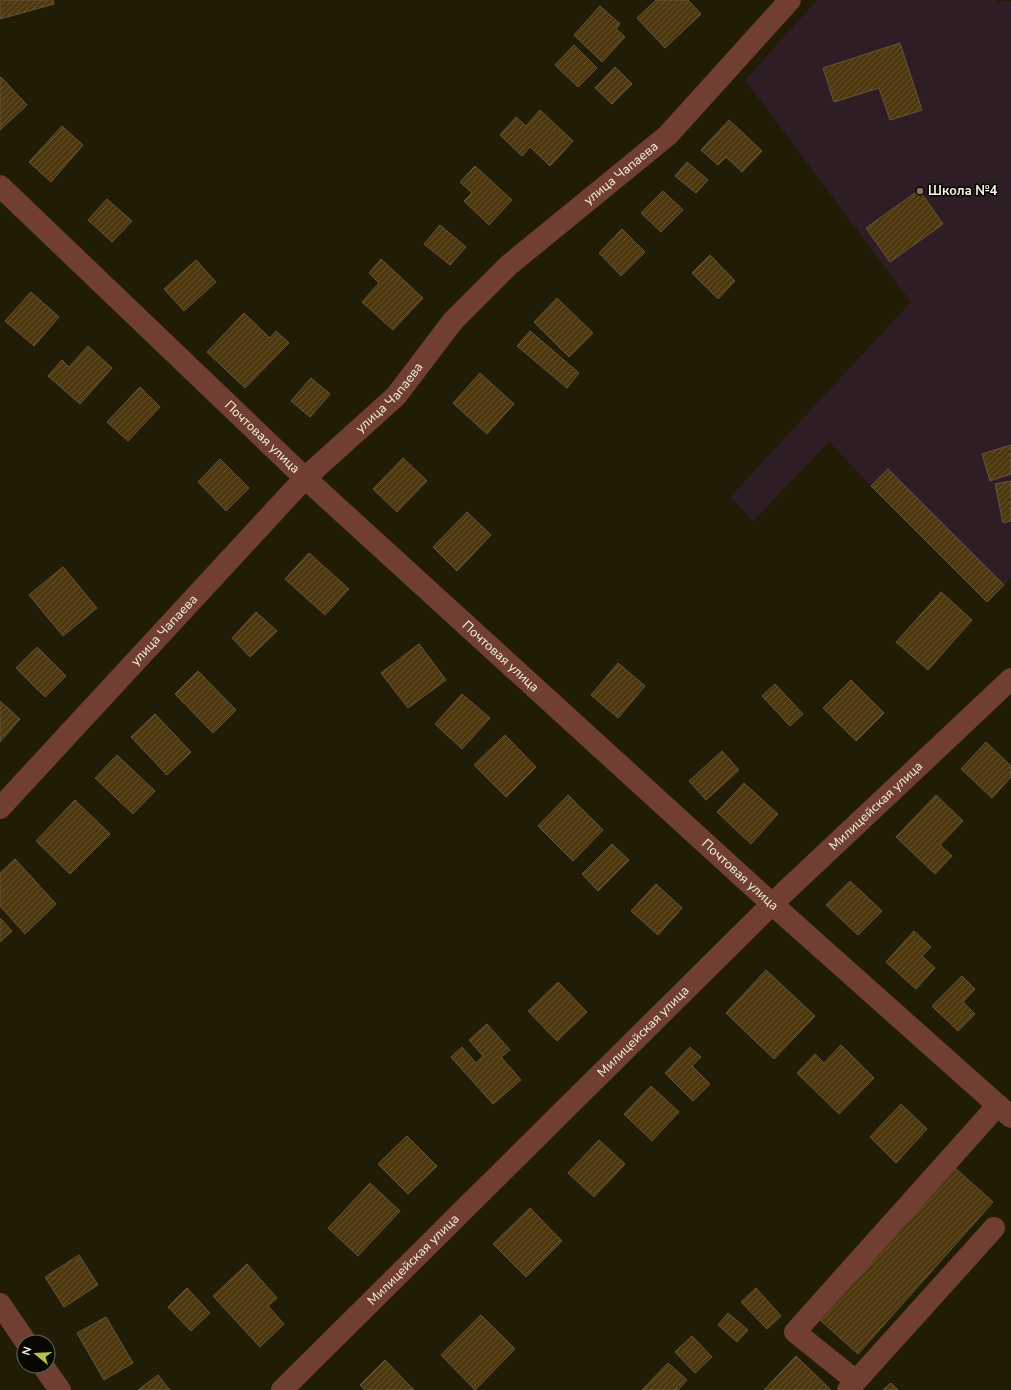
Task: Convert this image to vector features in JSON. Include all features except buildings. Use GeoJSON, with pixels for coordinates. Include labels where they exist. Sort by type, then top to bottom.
{"type":"FeatureCollection","features":[{"type":"Feature","properties":{"kind":"street","name":"улица Чапаева"},"geometry":{"type":"LineString","coordinates":[[0,808],[305,478],[396,396],[453,321],[509,265],[668,135],[790,0]]}},
{"type":"Feature","properties":{"kind":"street","name":"Почтовая улица"},"geometry":{"type":"LineString","coordinates":[[0,186],[305,478],[772,904],[1004,1111]]}},
{"type":"Feature","properties":{"kind":"street","name":"Милицейская улица"},"geometry":{"type":"LineString","coordinates":[[282,1390],[772,904],[1011,679]]}},
{"type":"Feature","properties":{"kind":"street"},"geometry":{"type":"LineString","coordinates":[[994,1228],[852,1386],[795,1332],[1004,1111]]}},
{"type":"Feature","properties":{"kind":"street"},"geometry":{"type":"LineString","coordinates":[[0,1304],[21,1334]]}},
{"type":"Feature","properties":{"kind":"street"},"geometry":{"type":"LineString","coordinates":[[49,1374],[60,1390]]}},
{"type":"Feature","properties":{"kind":"shaded area","name":"Школа №4"},"geometry":{"type":"Polygon","coordinates":[[[817,0],[1011,1],[1011,578],[987,602],[829,442],[753,521],[730,497],[911,302],[745,80],[817,0]]]}},
{"type":"Feature","properties":{"kind":"place","name":"Школа №4"},"geometry":{"type":"Point","coordinates":[920,191]}}]}
